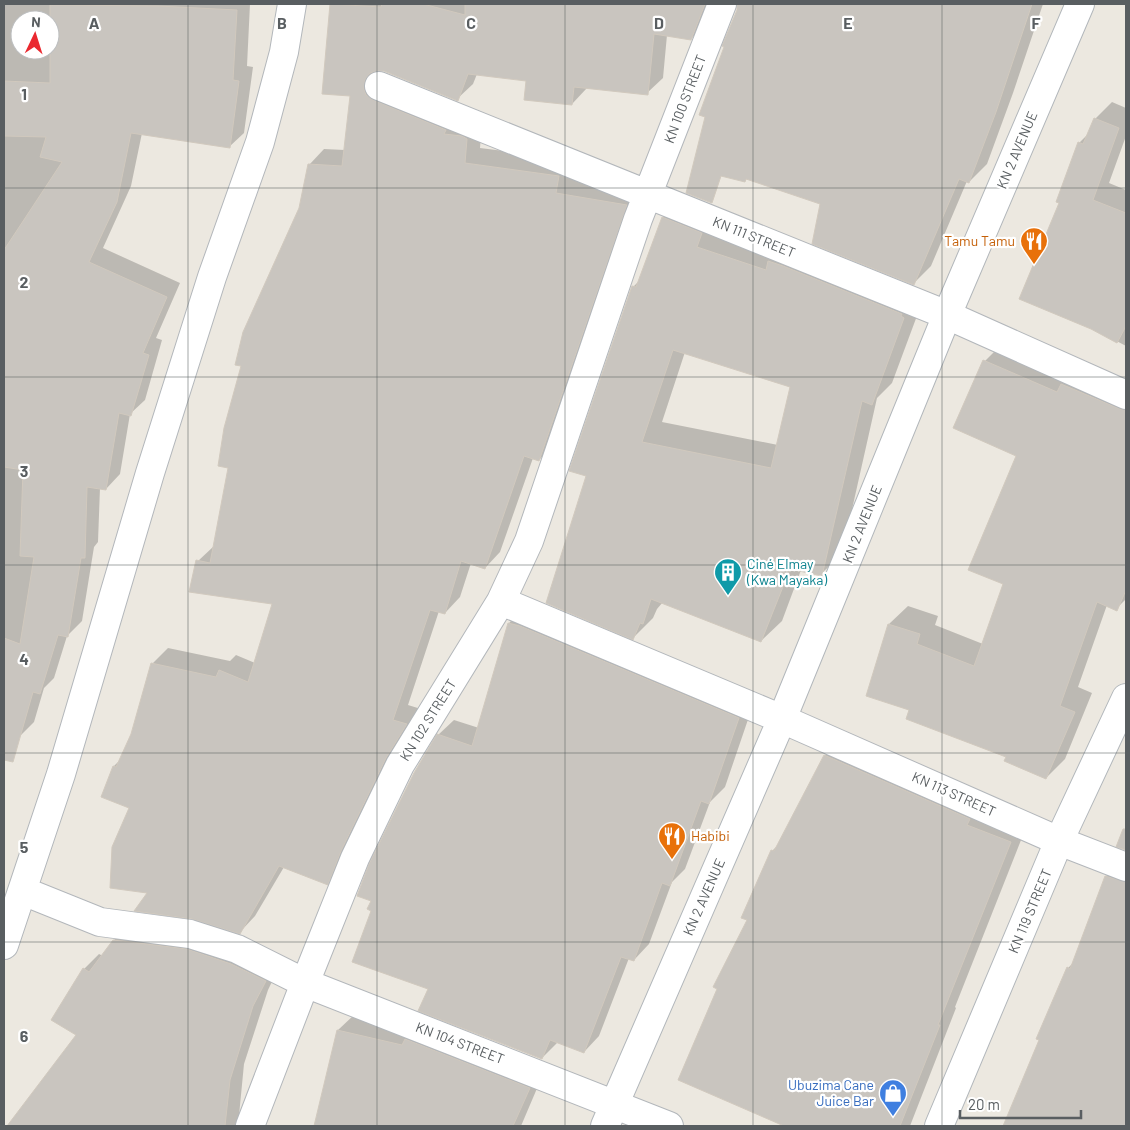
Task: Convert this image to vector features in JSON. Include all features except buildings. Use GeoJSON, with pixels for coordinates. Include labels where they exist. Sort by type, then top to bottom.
{"type":"FeatureCollection","features":[{"type":"Feature","properties":{"kind":"street"},"geometry":{"type":"LineString","coordinates":[[4,946],[61,774],[150,474],[209,287],[260,142],[284,52],[292,4]]}},
{"type":"Feature","properties":{"kind":"street","name":"KN 100 STREET"},"geometry":{"type":"LineString","coordinates":[[501,601],[529,541],[630,242],[722,4]]}},
{"type":"Feature","properties":{"kind":"street","name":"KN 2 AVENUE"},"geometry":{"type":"LineString","coordinates":[[610,1115],[782,719],[947,315],[1080,4]]}},
{"type":"Feature","properties":{"kind":"street","name":"KN 111 STREET"},"geometry":{"type":"LineString","coordinates":[[379,86],[947,315],[1126,395]]}},
{"type":"Feature","properties":{"kind":"street"},"geometry":{"type":"LineString","coordinates":[[501,601],[782,719]]}},
{"type":"Feature","properties":{"kind":"street","name":"KN 102 STREET"},"geometry":{"type":"LineString","coordinates":[[250,1126],[356,858],[400,765],[501,601]]}},
{"type":"Feature","properties":{"kind":"street","name":"KN 119 STREET"},"geometry":{"type":"LineString","coordinates":[[939,1126],[1059,841],[1126,698]]}},
{"type":"Feature","properties":{"kind":"street","name":"KN 113 STREET"},"geometry":{"type":"LineString","coordinates":[[782,719],[1059,841],[1126,867]]}},
{"type":"Feature","properties":{"kind":"street","name":"KN 104 STREET"},"geometry":{"type":"LineString","coordinates":[[23,891],[100,922],[190,934],[237,949],[305,983],[610,1115],[669,1126]]}},
{"type":"Feature","properties":{"kind":"place","name":"Tamu Tamu"},"geometry":{"type":"Point","coordinates":[1034,265]}},
{"type":"Feature","properties":{"kind":"place","name":"Ciné Elmay (Kwa Mayaka)"},"geometry":{"type":"Point","coordinates":[728,596]}},
{"type":"Feature","properties":{"kind":"place","name":"Habibi"},"geometry":{"type":"Point","coordinates":[672,860]}},
{"type":"Feature","properties":{"kind":"place","name":"Ubuzima Cane Juice Bar"},"geometry":{"type":"Point","coordinates":[893,1117]}}]}
